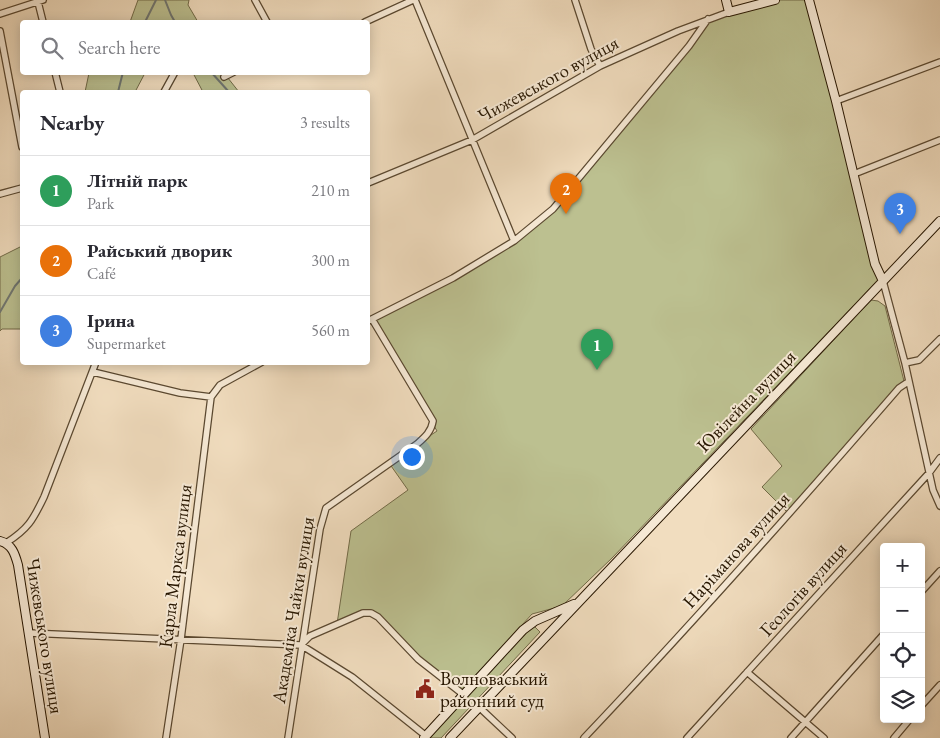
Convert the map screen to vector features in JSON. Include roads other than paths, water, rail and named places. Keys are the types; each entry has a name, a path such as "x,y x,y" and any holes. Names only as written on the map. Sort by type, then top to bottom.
{"street":[{"path":"255,0 266,20"},
{"path":"369,20 414,0 514,241"},
{"path":"575,0 591,49 600,66"},
{"path":"726,0 729,12"},
{"name":"Чижевського вулиця","path":"370,182 472,140 600,66 708,19 775,0"},
{"path":"809,0 836,101 875,264 883,281 905,363 933,490 940,506"},
{"path":"0,14 40,1 43,20"},
{"path":"370,320 453,278 514,241 553,208 689,46 708,19"},
{"path":"0,32 20,137"},
{"path":"836,101 940,62"},
{"path":"56,75 60,90"},
{"path":"165,90 173,75"},
{"path":"224,77 228,75"},
{"path":"854,174 940,140"},
{"path":"0,194 20,189"},
{"name":"Ювілейна вулиця","path":"450,738 940,221"},
{"name":"Академіка Чайки вулиця","path":"288,738 320,529 326,508 427,436 432,428 433,421 370,320"},
{"path":"905,363 919,360 940,339"},
{"name":"Чижевського вулиця","path":"45,738 18,565 14,552 3,542 22,532 35,517 95,365"},
{"path":"93,372 180,393 211,397 220,385 257,365"},
{"name":"Наріманова вулиця","path":"584,738 650,669 899,388 908,382"},
{"name":"Карла Маркса вулиця","path":"166,738 181,639 211,397"},
{"name":"Геологів вулиця","path":"687,738 929,473 940,458"},
{"path":"925,588 940,571"},
{"name":"Ювілейна вулиця","path":"425,737 523,630 535,620 576,603"},
{"path":"301,645 310,636 363,613 371,613 388,625 418,658 464,695"},
{"path":"535,620 546,623 548,630 546,637"},
{"path":"29,633 301,645 352,677 425,737"},
{"path":"792,738 880,639"},
{"path":"747,672 824,738"},
{"path":"925,702 940,686"},
{"path":"480,708 512,738"},
{"path":"894,738 907,723"}],"waterway":[{"path":"146,20 156,0"},
{"path":"165,0 174,20"},
{"path":"118,90 122,75"},
{"path":"214,75 227,90"},
{"path":"0,312 20,280"}],"place":[{"name":"Райський дворик","path":"566,214"},
{"name":"Ірина","path":"900,234"},
{"name":"Літній парк","path":"597,370"},
{"name":"Волноваський районний суд","path":"425,689"}]}
